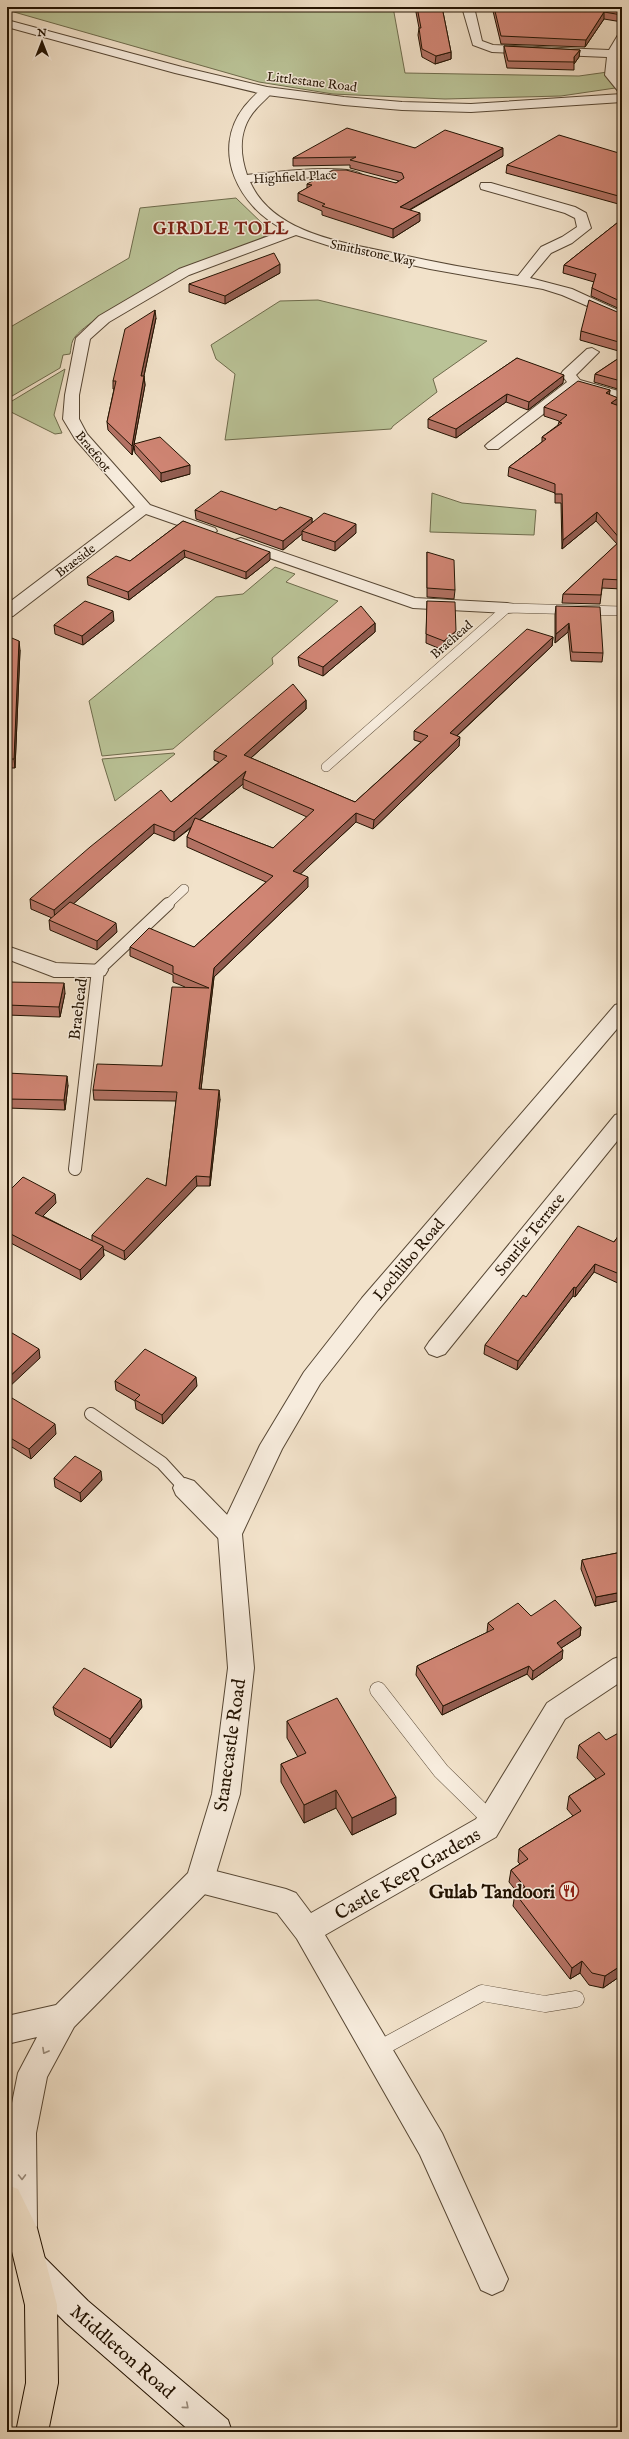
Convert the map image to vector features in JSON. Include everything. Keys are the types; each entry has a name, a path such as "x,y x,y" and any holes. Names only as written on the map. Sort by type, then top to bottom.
{"main road":[{"path":"7,2200 22,2228 41,2305 42,2383 32,2432"}],"street":[{"path":"468,7 477,43 481,46 492,48 613,54"},
{"name":"Littlestane Road","path":"7,23 179,70 267,91 402,106 463,108 622,98"},
{"path":"622,37 613,54 611,75 622,88"},
{"name":"Smithstone Way","path":"267,91 248,108 235,135 234,154 241,179 249,194 261,209 295,231 331,244 480,275 521,281 572,294 622,317"},
{"name":"Highfield Place","path":"241,179 326,172 346,173 367,178"},
{"path":"486,186 570,210 581,216 584,228 567,240 546,250 521,281"},
{"name":"Braefoot","path":"295,231 184,272 138,297 104,319 83,338 72,395 71,419 80,436 144,508 413,603 507,608"},
{"path":"592,352 568,374 575,383 622,397"},
{"path":"493,446 575,383"},
{"name":"Braeside","path":"7,612 144,508"},
{"path":"7,952 54,970 98,970"},
{"name":"Lochlibo Road","path":"230,1534 272,1445 312,1378 410,1256 622,1010"},
{"name":"Sourlie Terrace","path":"437,1348 622,1120"},
{"path":"185,1488 230,1534"},
{"name":"Stanecastle Road","path":"22,2228 22,2126 33,2073 64,2017 200,1880 226,1794 241,1668 230,1534"},
{"name":"Castle Keep Gardens","path":"307,1930 486,1828 556,1711 622,1667"},
{"path":"200,1880 286,1902 307,1930 431,2144 492,2279"},
{"path":"7,2030 64,2017"},
{"name":"Middleton Road","path":"32,2267 77,2312 216,2432"}],"lane":[{"path":"507,608 622,611"},
{"name":"Braehead","path":"326,767 507,608"},
{"name":"Braehead","path":"75,1169 98,970 184,889"},
{"path":"91,1414 162,1463 185,1488"},
{"path":"378,1690 441,1770 491,1820"},
{"path":"377,2050 482,1993 545,2004 576,1999"}],"green space":[{"path":"7,7 393,7 405,73 579,76 622,70 622,87 561,96 445,99 333,94 259,82 7,10"},
{"path":"236,198 265,226 267,231 265,236 131,299 105,314 84,328 73,340 70,354 63,355 60,368 7,399 7,329 129,258 140,208"},
{"path":"318,300 487,341 433,379 437,392 391,429 225,440 235,374 216,359 211,345 280,301"},
{"path":"65,369 54,415 62,433 55,434 7,410 7,404"},
{"path":"432,493 462,503 536,510 534,535 430,532"},
{"path":"275,567 295,574 286,582 338,601 272,658 273,664 173,749 102,756 89,701 216,597 243,594"},
{"path":"175,754 115,801 102,759"}],"building":[{"path":"417,7 442,7 451,52 436,56 422,49 419,28 421,28"},
{"path":"494,7 622,7 622,15 604,12 586,40 501,36"},
{"path":"504,46 580,50 574,57 574,62 508,61"},
{"path":"347,128 415,148 445,130 503,148 400,207 420,213 393,229 322,206 325,204 298,193 312,185 307,184 333,170 346,170 396,183 404,178 402,173 350,160 356,157 293,158"},
{"path":"559,135 622,154 622,197 507,165"},
{"path":"622,219 622,302 592,288 596,274 564,265"},
{"path":"274,253 280,264 225,296 189,284"},
{"path":"589,300 622,314 622,343 581,331"},
{"path":"155,310 141,376 144,376 132,446 107,422 116,381 113,381 125,329"},
{"path":"622,356 622,381 595,374"},
{"path":"517,358 564,375 529,402 507,394 456,429 428,419 442,409"},
{"path":"578,381 610,390 606,393 618,398 611,403 622,407 622,580 603,579 601,595 563,594 621,540 597,512 563,540 562,494 555,494 555,484 509,467 546,439 542,437 562,423 559,422 567,415 544,407"},
{"path":"160,437 190,465 161,473 134,444"},
{"path":"221,491 276,510 280,507 312,518 283,541 195,510"},
{"path":"324,513 356,524 335,542 302,531"},
{"path":"183,521 270,552 246,572 184,550 128,592 87,577 116,556 130,561"},
{"path":"427,552 454,560 455,590 427,588"},
{"path":"85,601 113,611 82,636 54,625"},
{"path":"427,601 455,602 456,631 444,641 426,634"},
{"path":"361,606 375,623 323,667 298,657"},
{"path":"556,606 600,607 603,653 572,652 569,623 556,634"},
{"path":"527,629 553,637 450,733 460,737 374,820 356,813 293,871 308,877 214,968 199,1089 219,1090 210,1177 196,1176 124,1251 92,1235 147,1178 166,1186 177,1092 93,1090 97,1064 162,1066 172,987 209,988 173,973 173,966 130,947 149,928 194,947 273,876 187,837 195,818 273,848 314,810 243,779 246,771 174,832 154,824 54,910 30,899 90,847 161,790 171,802 227,756 214,751 293,684 306,700 244,755 355,802 428,736 414,731"},
{"path":"7,636 19,641 14,759 10,759 7,799"},
{"path":"70,902 116,923 97,941 49,920"},
{"path":"8,982 64,983 59,1007 7,1005"},
{"path":"7,1073 67,1076 64,1100 7,1099"},
{"path":"23,1177 55,1194 35,1213 103,1246 80,1270 7,1232 7,1193"},
{"path":"578,1226 614,1242 622,1231 622,1275 595,1264 576,1288 574,1287 518,1361 485,1345 523,1295 526,1297"},
{"path":"7,1330 39,1349 7,1379"},
{"path":"145,1349 196,1377 162,1415 135,1400 140,1395 115,1381"},
{"path":"7,1395 55,1424 29,1449 7,1436"},
{"path":"75,1456 101,1471 80,1493 54,1478"},
{"path":"622,1552 622,1592 596,1597 582,1560"},
{"path":"555,1600 581,1627 557,1643 563,1650 533,1671 529,1666 443,1706 417,1666 494,1629 488,1623 518,1603 531,1616"},
{"path":"84,1668 141,1699 110,1739 53,1707"},
{"path":"337,1698 396,1797 352,1818 336,1790 304,1805 281,1764 306,1753 287,1721"},
{"name":"Gulab Tandoori","path":"622,1731 622,1779 620,1780 622,1783 622,1965 605,1976 592,1973 582,1961 572,1968 515,1893 525,1887 511,1870 528,1859 519,1849 581,1811 569,1796 605,1774 579,1745 599,1732 606,1740"}],"place":[{"name":"Gulab Tandoori","path":"569,1891"}],"district":[{"name":"GIRDLE TOLL","path":"221,228"}]}
